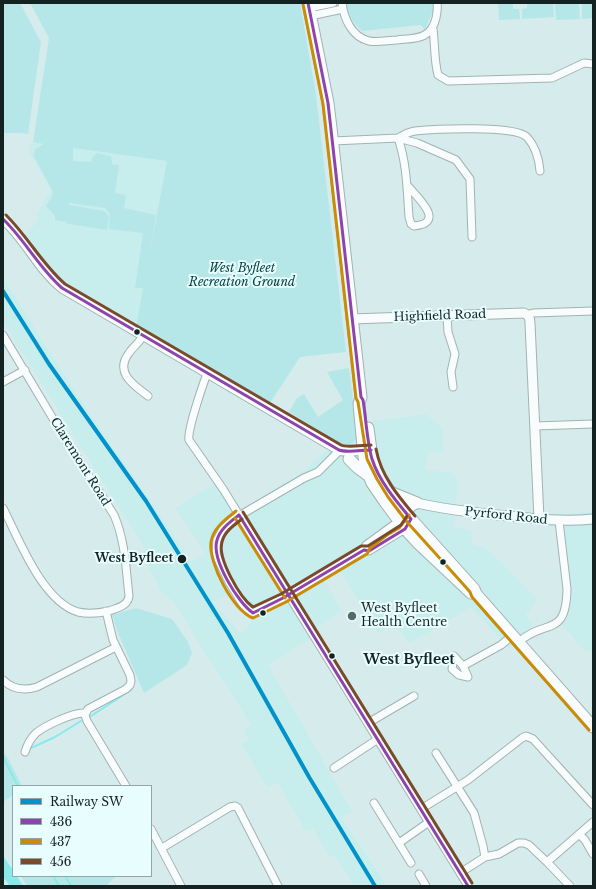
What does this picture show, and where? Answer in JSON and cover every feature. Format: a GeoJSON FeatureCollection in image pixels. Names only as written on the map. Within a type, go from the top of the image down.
{"type":"FeatureCollection","features":[{"type":"Feature","properties":{"kind":"main road"},"geometry":{"type":"LineString","coordinates":[[309,9],[328,103],[351,319],[361,397],[359,404],[369,476],[384,502],[405,520]]}},
{"type":"Feature","properties":{"kind":"main road"},"geometry":{"type":"LineString","coordinates":[[367,454],[405,520],[441,566],[471,593],[476,594],[593,727]]}},
{"type":"Feature","properties":{"kind":"main road"},"geometry":{"type":"LineString","coordinates":[[349,459],[369,476]]}},
{"type":"Feature","properties":{"kind":"main road"},"geometry":{"type":"LineString","coordinates":[[390,492],[419,504]]}},
{"type":"Feature","properties":{"kind":"street"},"geometry":{"type":"LineString","coordinates":[[309,9],[333,3]]}},
{"type":"Feature","properties":{"kind":"street"},"geometry":{"type":"LineString","coordinates":[[437,3],[438,8],[433,29],[435,64],[438,75],[448,81],[552,78],[584,63],[593,64]]}},
{"type":"Feature","properties":{"kind":"street"},"geometry":{"type":"LineString","coordinates":[[309,9],[342,6],[350,28],[360,37],[370,42],[422,37],[433,29]]}},
{"type":"Feature","properties":{"kind":"street"},"geometry":{"type":"LineString","coordinates":[[398,138],[414,131],[489,129],[516,131],[527,137],[538,155],[540,171]]}},
{"type":"Feature","properties":{"kind":"street"},"geometry":{"type":"LineString","coordinates":[[398,138],[404,154],[407,185],[411,224],[414,226],[425,224],[429,221],[430,216],[428,211],[407,185]]}},
{"type":"Feature","properties":{"kind":"street"},"geometry":{"type":"LineString","coordinates":[[332,141],[398,138],[417,143],[456,160],[470,179],[472,237]]}},
{"type":"Feature","properties":{"kind":"street"},"geometry":{"type":"LineString","coordinates":[[3,219],[17,232],[47,275],[62,288],[335,450],[344,458],[349,459],[367,454]]}},
{"type":"Feature","properties":{"kind":"street","name":"Highfield Road"},"geometry":{"type":"LineString","coordinates":[[351,319],[593,311]]}},
{"type":"Feature","properties":{"kind":"street"},"geometry":{"type":"LineString","coordinates":[[527,314],[530,323],[539,519]]}},
{"type":"Feature","properties":{"kind":"street"},"geometry":{"type":"LineString","coordinates":[[447,316],[448,332],[455,354],[451,372],[453,387]]}},
{"type":"Feature","properties":{"kind":"street","name":"Claremont Road"},"geometry":{"type":"LineString","coordinates":[[3,335],[67,442],[114,515],[119,527],[123,549],[128,599],[124,605],[106,612]]}},
{"type":"Feature","properties":{"kind":"street"},"geometry":{"type":"LineString","coordinates":[[143,336],[124,360],[124,368],[127,379],[140,393],[148,396]]}},
{"type":"Feature","properties":{"kind":"street"},"geometry":{"type":"LineString","coordinates":[[3,382],[25,370]]}},
{"type":"Feature","properties":{"kind":"street"},"geometry":{"type":"LineString","coordinates":[[207,374],[188,437],[190,442],[223,489],[468,886]]}},
{"type":"Feature","properties":{"kind":"street"},"geometry":{"type":"LineString","coordinates":[[535,426],[593,424]]}},
{"type":"Feature","properties":{"kind":"street"},"geometry":{"type":"LineString","coordinates":[[335,450],[344,452],[356,450],[367,454]]}},
{"type":"Feature","properties":{"kind":"street"},"geometry":{"type":"LineString","coordinates":[[335,450],[318,472],[304,478],[239,515],[223,529],[216,544],[218,559],[235,593],[246,608],[253,613],[289,595],[364,550],[366,546],[405,520],[410,507],[419,504]]}},
{"type":"Feature","properties":{"kind":"street","name":"Pyrford Road"},"geometry":{"type":"LineString","coordinates":[[419,504],[456,511],[559,521],[593,519]]}},
{"type":"Feature","properties":{"kind":"street"},"geometry":{"type":"LineString","coordinates":[[3,508],[38,577],[49,590],[65,605],[77,611],[89,613],[106,612],[116,647],[131,677],[130,685],[126,689],[88,709],[85,713],[78,713],[68,717],[38,732],[28,742],[25,752]]}},
{"type":"Feature","properties":{"kind":"street"},"geometry":{"type":"LineString","coordinates":[[463,666],[501,645],[555,624],[560,620],[563,614],[567,589],[559,521]]}},
{"type":"Feature","properties":{"kind":"street"},"geometry":{"type":"LineString","coordinates":[[3,680],[8,685],[17,689],[37,687],[116,647]]}},
{"type":"Feature","properties":{"kind":"street"},"geometry":{"type":"LineString","coordinates":[[368,724],[414,696]]}},
{"type":"Feature","properties":{"kind":"street"},"geometry":{"type":"LineString","coordinates":[[85,713],[87,721],[125,785]]}},
{"type":"Feature","properties":{"kind":"street"},"geometry":{"type":"LineString","coordinates":[[421,809],[458,787],[522,738],[528,736],[534,739],[593,805]]}},
{"type":"Feature","properties":{"kind":"street"},"geometry":{"type":"LineString","coordinates":[[334,768],[378,739]]}},
{"type":"Feature","properties":{"kind":"street"},"geometry":{"type":"LineString","coordinates":[[436,753],[474,814],[485,857]]}},
{"type":"Feature","properties":{"kind":"street"},"geometry":{"type":"LineString","coordinates":[[348,759],[352,767]]}},
{"type":"Feature","properties":{"kind":"street"},"geometry":{"type":"LineString","coordinates":[[374,803],[411,863]]}},
{"type":"Feature","properties":{"kind":"street"},"geometry":{"type":"LineString","coordinates":[[162,848],[230,807],[235,806],[238,808],[278,886]]}},
{"type":"Feature","properties":{"kind":"street"},"geometry":{"type":"LineString","coordinates":[[399,843],[429,822]]}},
{"type":"Feature","properties":{"kind":"street"},"geometry":{"type":"LineString","coordinates":[[547,862],[593,822]]}},
{"type":"Feature","properties":{"kind":"street"},"geometry":{"type":"LineString","coordinates":[[152,831],[181,886]]}},
{"type":"Feature","properties":{"kind":"street"},"geometry":{"type":"LineString","coordinates":[[579,834],[585,840],[593,854]]}},
{"type":"Feature","properties":{"kind":"street"},"geometry":{"type":"LineString","coordinates":[[460,873],[485,857],[499,854],[518,843],[524,843],[529,845],[570,886]]}},
{"type":"Feature","properties":{"kind":"street"},"geometry":{"type":"LineString","coordinates":[[419,874],[426,886]]}},
{"type":"Feature","properties":{"kind":"shaded area"},"geometry":{"type":"Polygon","coordinates":[[[31,142],[167,161],[136,327],[76,290],[52,273],[25,236],[39,219],[36,215],[51,190],[29,152],[31,142]]]}},
{"type":"Feature","properties":{"kind":"shaded area"},"geometry":{"type":"Polygon","coordinates":[[[3,278],[75,392],[175,537],[190,562],[205,553],[175,508],[218,482],[238,512],[307,469],[316,459],[337,442],[342,445],[358,439],[373,421],[426,414],[443,428],[443,452],[427,453],[426,470],[453,473],[458,480],[454,527],[471,531],[472,544],[486,548],[537,600],[526,615],[533,624],[509,649],[471,607],[410,643],[393,624],[378,633],[339,570],[323,579],[342,611],[307,632],[310,639],[268,665],[352,811],[342,818],[387,886],[355,886],[335,856],[329,857],[313,828],[306,832],[277,782],[268,788],[241,744],[249,740],[243,730],[251,725],[174,601],[164,596],[141,554],[145,549],[3,322],[3,278]],[[238,589],[214,602],[240,633],[248,629],[247,626],[255,619],[242,598],[243,597],[238,589]]]}},
{"type":"Feature","properties":{"kind":"shaded area"},"geometry":{"type":"Polygon","coordinates":[[[593,511],[593,650],[586,652],[556,618],[563,609],[565,590],[556,515],[593,511]]]}},
{"type":"Feature","properties":{"kind":"green space"},"geometry":{"type":"Polygon","coordinates":[[[3,3],[20,3],[41,42],[28,134],[3,133],[3,3]]]}},
{"type":"Feature","properties":{"kind":"green space","name":"West Byfleet Recreation Ground"},"geometry":{"type":"Polygon","coordinates":[[[30,3],[300,3],[316,95],[346,352],[300,357],[270,403],[136,327],[143,288],[135,288],[143,233],[109,229],[110,214],[105,208],[69,203],[69,205],[104,211],[109,216],[107,230],[67,224],[67,222],[55,220],[55,216],[46,206],[53,192],[34,156],[35,149],[44,144],[33,142],[49,38],[30,3]],[[73,148],[73,161],[91,162],[92,158],[97,153],[111,156],[112,164],[119,165],[115,193],[126,195],[124,208],[156,215],[149,257],[167,161],[73,148]]]}},
{"type":"Feature","properties":{"kind":"green space"},"geometry":{"type":"Polygon","coordinates":[[[346,3],[434,3],[435,6],[425,30],[421,25],[362,31],[353,22],[349,15],[346,3]]]}},
{"type":"Feature","properties":{"kind":"green space"},"geometry":{"type":"Polygon","coordinates":[[[513,3],[513,9],[519,9],[520,19],[499,20],[498,4],[513,3]]]}},
{"type":"Feature","properties":{"kind":"green space"},"geometry":{"type":"Polygon","coordinates":[[[527,3],[553,3],[554,17],[522,19],[522,9],[527,8],[527,3]]]}},
{"type":"Feature","properties":{"kind":"green space"},"geometry":{"type":"Polygon","coordinates":[[[555,3],[579,3],[580,19],[556,20],[555,3]]]}},
{"type":"Feature","properties":{"kind":"green space"},"geometry":{"type":"Polygon","coordinates":[[[582,3],[593,3],[593,18],[582,19],[582,3]]]}},
{"type":"Feature","properties":{"kind":"green space"},"geometry":{"type":"Polygon","coordinates":[[[349,368],[358,439],[349,445],[342,445],[289,412],[297,398],[304,394],[318,417],[343,400],[327,372],[349,368]]]}},
{"type":"Feature","properties":{"kind":"green space"},"geometry":{"type":"Polygon","coordinates":[[[136,608],[172,619],[188,642],[192,653],[187,665],[144,693],[118,633],[112,615],[136,608]]]}},
{"type":"Feature","properties":{"kind":"green space"},"geometry":{"type":"Polygon","coordinates":[[[3,752],[8,758],[22,785],[12,785],[12,796],[3,802],[3,752]]]}},
{"type":"Feature","properties":{"kind":"green space"},"geometry":{"type":"Polygon","coordinates":[[[22,877],[115,877],[106,886],[27,886],[22,877]]]}},
{"type":"Feature","properties":{"kind":"water"},"geometry":{"type":"Polygon","coordinates":[[[3,856],[12,869],[12,877],[18,877],[23,886],[10,886],[3,877],[3,856]]]}},
{"type":"Feature","properties":{"kind":"waterway"},"geometry":{"type":"LineString","coordinates":[[91,716],[131,690]]}},
{"type":"Feature","properties":{"kind":"waterway"},"geometry":{"type":"LineString","coordinates":[[31,748],[55,737],[81,721]]}},
{"type":"Feature","properties":{"kind":"waterway"},"geometry":{"type":"LineString","coordinates":[[3,757],[17,785]]}},
{"type":"Feature","properties":{"kind":"waterway"},"geometry":{"type":"LineString","coordinates":[[54,877],[59,886]]}},
{"type":"Feature","properties":{"kind":"waterway"},"geometry":{"type":"LineString","coordinates":[[66,877],[71,886]]}},
{"type":"Feature","properties":{"kind":"rail line","name":"SW"},"geometry":{"type":"LineString","coordinates":[[3,291],[49,364],[146,501],[228,633],[309,777],[375,886]]}},
{"type":"Feature","properties":{"kind":"transit line","name":"436"},"geometry":{"type":"LineString","coordinates":[[308,3],[328,103],[361,397],[363,400],[370,452],[383,483],[411,519]]}},
{"type":"Feature","properties":{"kind":"transit line","name":"437"},"geometry":{"type":"LineString","coordinates":[[303,4],[323,104],[356,398],[358,402],[367,459],[388,497],[407,522],[463,584],[470,592],[472,597],[589,730]]}},
{"type":"Feature","properties":{"kind":"transit line","name":"456"},"geometry":{"type":"LineString","coordinates":[[6,215],[49,268],[65,284],[341,445],[371,445]]}},
{"type":"Feature","properties":{"kind":"transit line","name":"436"},"geometry":{"type":"LineString","coordinates":[[3,219],[46,272],[62,288],[339,450],[371,450]]}},
{"type":"Feature","properties":{"kind":"transit line","name":"456"},"geometry":{"type":"LineString","coordinates":[[376,449],[378,459],[386,477],[415,516]]}},
{"type":"Feature","properties":{"kind":"transit line","name":"437"},"geometry":{"type":"LineString","coordinates":[[236,511],[220,524],[214,532],[211,542],[211,551],[213,561],[223,585],[245,614],[253,618],[286,602],[367,554],[370,548],[399,528],[409,515]]}},
{"type":"Feature","properties":{"kind":"transit line","name":"456"},"geometry":{"type":"LineString","coordinates":[[243,512],[472,883]]}},
{"type":"Feature","properties":{"kind":"transit line","name":"436"},"geometry":{"type":"LineString","coordinates":[[239,515],[468,886]]}},
{"type":"Feature","properties":{"kind":"transit line","name":"436"},"geometry":{"type":"LineString","coordinates":[[239,515],[220,532],[216,548],[222,569],[233,591],[253,613],[283,598],[364,550],[369,551],[405,529],[411,519]]}},
{"type":"Feature","properties":{"kind":"transit line","name":"456"},"geometry":{"type":"LineString","coordinates":[[242,519],[225,535],[221,549],[226,567],[236,587],[253,607],[281,594],[361,546],[368,546],[401,525],[407,516]]}},
{"type":"Feature","properties":{"kind":"transit line","name":"437"},"geometry":{"type":"LineString","coordinates":[[235,518],[285,598]]}},
{"type":"Feature","properties":{"kind":"place","name":"West Byfleet"},"geometry":{"type":"Point","coordinates":[182,559]}},
{"type":"Feature","properties":{"kind":"place","name":"West Byfleet Health Centre"},"geometry":{"type":"Point","coordinates":[352,616]}},
{"type":"Feature","properties":{"kind":"district","name":"West Byfleet"},"geometry":{"type":"Point","coordinates":[409,660]}}]}
